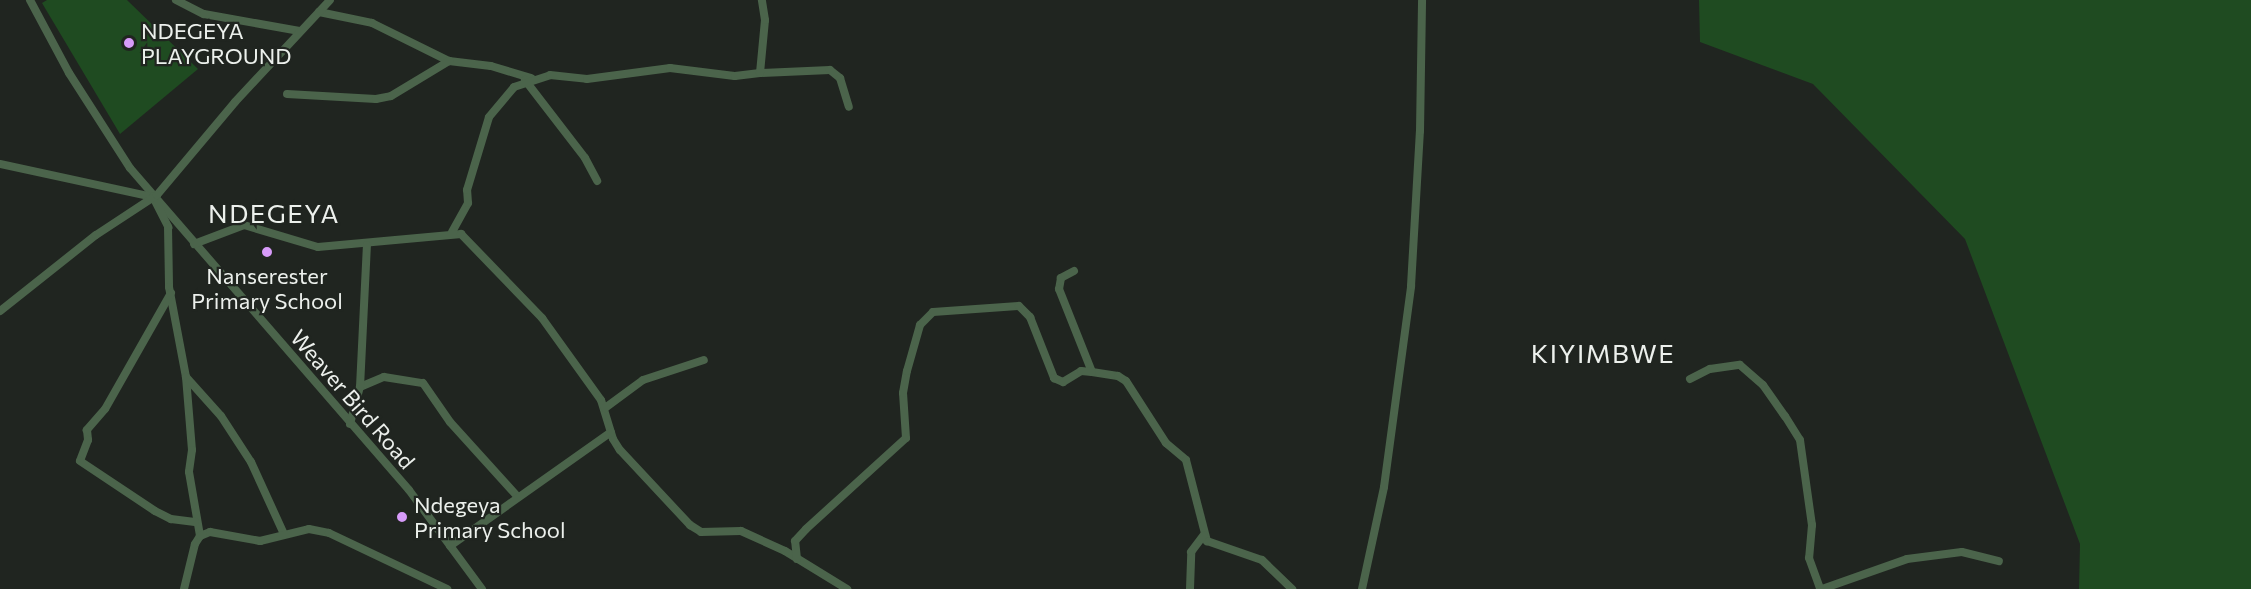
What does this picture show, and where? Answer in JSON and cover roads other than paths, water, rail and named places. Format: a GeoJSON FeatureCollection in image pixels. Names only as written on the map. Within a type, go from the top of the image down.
{"type":"FeatureCollection","features":[{"type":"Feature","properties":{"kind":"street","name":"Weaver Bird Road"},"geometry":{"type":"LineString","coordinates":[[30,0],[69,73],[130,168],[410,490],[482,589]]}},
{"type":"Feature","properties":{"kind":"street"},"geometry":{"type":"LineString","coordinates":[[176,0],[204,14],[299,31]]}},
{"type":"Feature","properties":{"kind":"street"},"geometry":{"type":"LineString","coordinates":[[0,311],[155,196],[299,31],[330,0]]}},
{"type":"Feature","properties":{"kind":"street"},"geometry":{"type":"LineString","coordinates":[[760,73],[765,20],[762,0]]}},
{"type":"Feature","properties":{"kind":"street"},"geometry":{"type":"LineString","coordinates":[[1362,589],[1384,487],[1411,286],[1422,0]]}},
{"type":"Feature","properties":{"kind":"street"},"geometry":{"type":"LineString","coordinates":[[319,12],[372,22],[449,62],[490,66],[528,79],[585,158],[597,181]]}},
{"type":"Feature","properties":{"kind":"street"},"geometry":{"type":"LineString","coordinates":[[286,94],[376,99],[391,96],[449,62]]}},
{"type":"Feature","properties":{"kind":"street"},"geometry":{"type":"LineString","coordinates":[[452,232],[468,203],[468,190],[489,117],[502,99],[528,79],[550,75],[587,79],[670,68],[735,76],[830,70],[840,78],[849,107]]}},
{"type":"Feature","properties":{"kind":"street"},"geometry":{"type":"LineString","coordinates":[[0,164],[155,196]]}},
{"type":"Feature","properties":{"kind":"street"},"geometry":{"type":"LineString","coordinates":[[155,196],[168,227],[171,293],[186,377],[195,522],[200,536]]}},
{"type":"Feature","properties":{"kind":"street"},"geometry":{"type":"LineString","coordinates":[[194,244],[250,225],[312,246],[367,245],[452,232],[470,240],[518,289],[605,408],[611,432],[620,450],[694,528],[701,532],[741,531],[798,559],[847,589]]}},
{"type":"Feature","properties":{"kind":"street"},"geometry":{"type":"LineString","coordinates":[[351,424],[360,387],[367,245]]}},
{"type":"Feature","properties":{"kind":"street"},"geometry":{"type":"LineString","coordinates":[[1074,271],[1060,278],[1059,289],[1092,372]]}},
{"type":"Feature","properties":{"kind":"street"},"geometry":{"type":"LineString","coordinates":[[171,293],[105,409],[87,430],[88,440],[80,461],[155,511],[171,519],[195,522]]}},
{"type":"Feature","properties":{"kind":"street"},"geometry":{"type":"LineString","coordinates":[[798,559],[795,541],[906,438],[903,393],[920,325],[933,312],[1019,306],[1030,316],[1054,378],[1062,382],[1081,371],[1118,376],[1126,381],[1166,444],[1186,460],[1204,535],[1210,544],[1271,565],[1292,589]]}},
{"type":"Feature","properties":{"kind":"street"},"geometry":{"type":"LineString","coordinates":[[605,408],[643,380],[704,360]]}},
{"type":"Feature","properties":{"kind":"street"},"geometry":{"type":"LineString","coordinates":[[1690,379],[1710,369],[1740,365],[1763,385],[1800,440],[1812,525],[1809,558],[1821,589],[1907,559],[1962,552],[1999,561]]}},
{"type":"Feature","properties":{"kind":"street"},"geometry":{"type":"LineString","coordinates":[[186,377],[221,416],[251,462],[284,534]]}},
{"type":"Feature","properties":{"kind":"street"},"geometry":{"type":"LineString","coordinates":[[360,387],[384,377],[423,383],[450,422],[518,497]]}},
{"type":"Feature","properties":{"kind":"street"},"geometry":{"type":"LineString","coordinates":[[450,546],[611,432]]}},
{"type":"Feature","properties":{"kind":"street"},"geometry":{"type":"LineString","coordinates":[[184,589],[195,543],[200,536],[210,532],[248,541],[309,530],[329,533],[447,589]]}},
{"type":"Feature","properties":{"kind":"street"},"geometry":{"type":"LineString","coordinates":[[1190,589],[1191,552],[1204,535]]}},
{"type":"Feature","properties":{"kind":"place","name":"NDEGEYA PLAYGROUND"},"geometry":{"type":"Point","coordinates":[129,43]}},
{"type":"Feature","properties":{"kind":"place","name":"Nanserester Primary School"},"geometry":{"type":"Point","coordinates":[267,252]}},
{"type":"Feature","properties":{"kind":"place","name":"Ndegeya Primary School"},"geometry":{"type":"Point","coordinates":[402,517]}},
{"type":"Feature","properties":{"kind":"district","name":"NDEGEYA"},"geometry":{"type":"Point","coordinates":[274,213]}},
{"type":"Feature","properties":{"kind":"district","name":"KIYIMBWE"},"geometry":{"type":"Point","coordinates":[1603,353]}}]}
